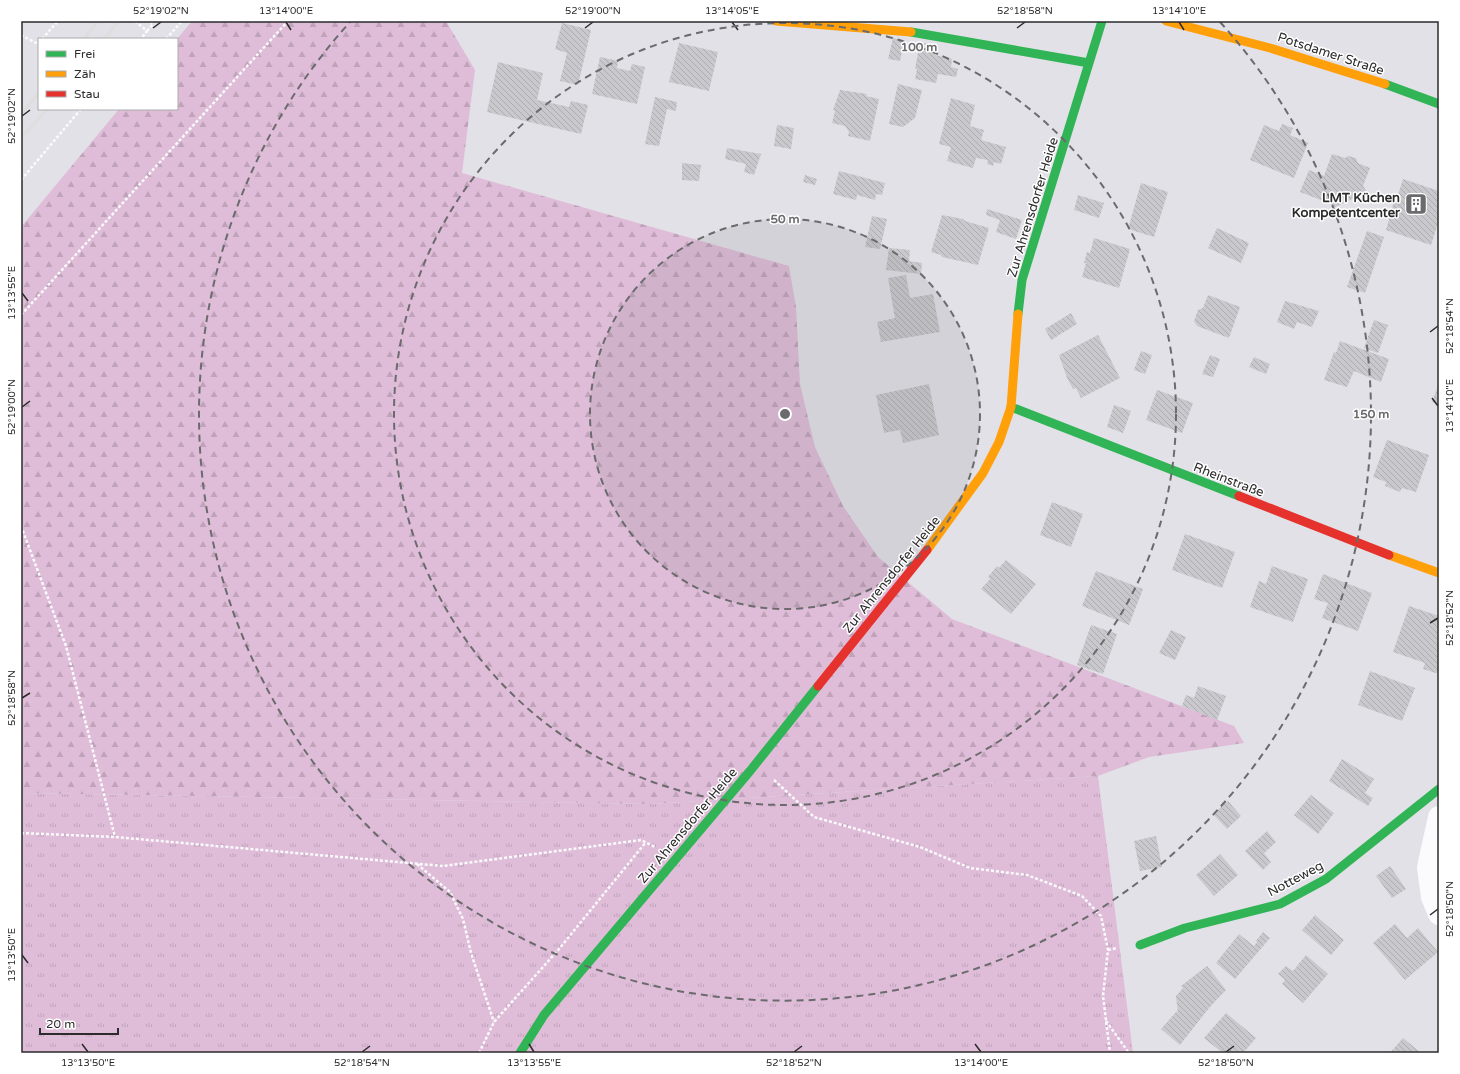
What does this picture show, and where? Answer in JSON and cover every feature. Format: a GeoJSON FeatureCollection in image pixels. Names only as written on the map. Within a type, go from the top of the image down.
{"type":"FeatureCollection","features":[{"type":"Feature","properties":{"kind":"street"},"geometry":{"type":"LineString","coordinates":[[776,21],[899,30],[1089,63]]}},
{"type":"Feature","properties":{"kind":"street","name":"Zur Ahrensdorfer Heide"},"geometry":{"type":"LineString","coordinates":[[520,1053],[544,1015],[750,772],[946,526],[983,473],[1000,442],[1011,407],[1017,319],[1022,280],[1102,21]]}},
{"type":"Feature","properties":{"kind":"street","name":"Potsdamer Straße"},"geometry":{"type":"LineString","coordinates":[[1166,21],[1232,36],[1356,73],[1439,104]]}},
{"type":"Feature","properties":{"kind":"street","name":"Rheinstraße"},"geometry":{"type":"LineString","coordinates":[[1011,407],[1402,560],[1439,572]]}},
{"type":"Feature","properties":{"kind":"street","name":"Notteweg"},"geometry":{"type":"LineString","coordinates":[[1140,945],[1185,928],[1280,904],[1326,879],[1439,789]]}},
{"type":"Feature","properties":{"kind":"street"},"geometry":{"type":"LineString","coordinates":[[1439,817],[1428,867],[1432,897],[1439,914]]}},
{"type":"Feature","properties":{"kind":"path"},"geometry":{"type":"LineString","coordinates":[[43,38],[58,21]]}},
{"type":"Feature","properties":{"kind":"path"},"geometry":{"type":"LineString","coordinates":[[135,21],[147,31]]}},
{"type":"Feature","properties":{"kind":"path"},"geometry":{"type":"LineString","coordinates":[[142,38],[153,24],[150,21]]}},
{"type":"Feature","properties":{"kind":"path"},"geometry":{"type":"LineString","coordinates":[[167,38],[182,21]]}},
{"type":"Feature","properties":{"kind":"path"},"geometry":{"type":"LineString","coordinates":[[21,315],[288,21]]}},
{"type":"Feature","properties":{"kind":"path"},"geometry":{"type":"LineString","coordinates":[[21,39],[22,35],[38,44]]}},
{"type":"Feature","properties":{"kind":"path"},"geometry":{"type":"LineString","coordinates":[[21,180],[80,110]]}},
{"type":"Feature","properties":{"kind":"path"},"geometry":{"type":"LineString","coordinates":[[21,526],[66,646],[115,837]]}},
{"type":"Feature","properties":{"kind":"path"},"geometry":{"type":"LineString","coordinates":[[772,778],[814,817],[920,847],[970,868],[1027,875],[1082,896],[1101,916],[1108,950],[1103,996],[1110,1053]]}},
{"type":"Feature","properties":{"kind":"path"},"geometry":{"type":"LineString","coordinates":[[21,833],[115,837],[443,866],[641,840],[677,858]]}},
{"type":"Feature","properties":{"kind":"path"},"geometry":{"type":"LineString","coordinates":[[479,1053],[494,1022],[559,949],[646,842]]}},
{"type":"Feature","properties":{"kind":"path"},"geometry":{"type":"LineString","coordinates":[[417,864],[450,892],[463,919],[471,953],[494,1022]]}},
{"type":"Feature","properties":{"kind":"path"},"geometry":{"type":"LineString","coordinates":[[1106,1021],[1129,1053]]}},
{"type":"Feature","properties":{"kind":"green space"},"geometry":{"type":"Polygon","coordinates":[[[192,21],[446,21],[475,70],[462,173],[789,266],[796,307],[800,384],[815,447],[843,506],[878,557],[952,619],[1234,726],[1244,743],[1149,757],[1098,776],[650,804],[21,793],[21,227],[118,110],[178,110],[178,38],[192,21]]]}},
{"type":"Feature","properties":{"kind":"green space"},"geometry":{"type":"Polygon","coordinates":[[[1098,776],[1133,1053],[21,1053],[21,793],[650,804],[1098,776]]]}},
{"type":"Feature","properties":{"kind":"building"},"geometry":{"type":"Polygon","coordinates":[[[562,23],[591,30],[578,85],[560,81],[567,53],[555,49],[562,23]]]}},
{"type":"Feature","properties":{"kind":"building"},"geometry":{"type":"Polygon","coordinates":[[[893,38],[904,41],[900,61],[888,59],[893,38]]]}},
{"type":"Feature","properties":{"kind":"building"},"geometry":{"type":"Polygon","coordinates":[[[920,42],[937,46],[935,55],[952,59],[951,67],[958,69],[956,77],[938,74],[936,83],[915,79],[917,69],[915,69],[920,42]]]}},
{"type":"Feature","properties":{"kind":"building"},"geometry":{"type":"Polygon","coordinates":[[[679,43],[718,52],[709,91],[669,82],[679,43]]]}},
{"type":"Feature","properties":{"kind":"building"},"geometry":{"type":"Polygon","coordinates":[[[600,57],[618,61],[617,68],[630,71],[632,64],[645,67],[637,104],[592,94],[600,57]]]}},
{"type":"Feature","properties":{"kind":"building"},"geometry":{"type":"Polygon","coordinates":[[[498,62],[543,73],[537,100],[569,107],[571,101],[588,105],[581,134],[487,112],[498,62]]]}},
{"type":"Feature","properties":{"kind":"building"},"geometry":{"type":"Polygon","coordinates":[[[898,84],[922,90],[915,118],[903,127],[889,124],[898,84]]]}},
{"type":"Feature","properties":{"kind":"building"},"geometry":{"type":"Polygon","coordinates":[[[840,90],[867,94],[866,96],[879,99],[870,141],[848,136],[849,132],[845,126],[832,123],[835,111],[833,110],[840,90]]]}},
{"type":"Feature","properties":{"kind":"building"},"geometry":{"type":"Polygon","coordinates":[[[655,97],[677,102],[676,111],[667,109],[659,146],[645,144],[655,97]]]}},
{"type":"Feature","properties":{"kind":"building"},"geometry":{"type":"Polygon","coordinates":[[[951,98],[975,105],[970,126],[984,130],[981,140],[1006,147],[1001,164],[994,162],[993,166],[987,164],[988,160],[976,158],[973,168],[947,161],[951,147],[939,144],[951,98]]]}},
{"type":"Feature","properties":{"kind":"building"},"geometry":{"type":"Polygon","coordinates":[[[1282,124],[1293,128],[1290,135],[1308,143],[1294,178],[1250,160],[1264,125],[1279,131],[1282,124]]]}},
{"type":"Feature","properties":{"kind":"building"},"geometry":{"type":"Polygon","coordinates":[[[777,125],[794,128],[791,149],[774,146],[777,125]]]}},
{"type":"Feature","properties":{"kind":"building"},"geometry":{"type":"Polygon","coordinates":[[[727,148],[761,154],[754,175],[744,172],[746,164],[725,159],[727,148]]]}},
{"type":"Feature","properties":{"kind":"building"},"geometry":{"type":"Polygon","coordinates":[[[1332,154],[1345,158],[1348,156],[1356,158],[1358,163],[1370,168],[1363,186],[1367,192],[1333,208],[1330,201],[1326,202],[1300,192],[1309,170],[1324,176],[1332,154]]]}},
{"type":"Feature","properties":{"kind":"building"},"geometry":{"type":"Polygon","coordinates":[[[682,163],[701,165],[699,181],[682,180],[682,163]]]}},
{"type":"Feature","properties":{"kind":"building"},"geometry":{"type":"Polygon","coordinates":[[[839,171],[885,183],[882,195],[876,194],[875,200],[857,195],[856,200],[833,194],[839,171]]]}},
{"type":"Feature","properties":{"kind":"building"},"geometry":{"type":"Polygon","coordinates":[[[805,175],[817,179],[815,185],[803,182],[805,175]]]}},
{"type":"Feature","properties":{"kind":"building","name":"LMT Küchen Kompetentcenter"},"geometry":{"type":"Polygon","coordinates":[[[1403,179],[1439,191],[1439,220],[1431,245],[1386,230],[1396,194],[1398,195],[1403,179]]]}},
{"type":"Feature","properties":{"kind":"building"},"geometry":{"type":"Polygon","coordinates":[[[1141,183],[1168,192],[1154,237],[1128,229],[1141,183]]]}},
{"type":"Feature","properties":{"kind":"building"},"geometry":{"type":"Polygon","coordinates":[[[1078,195],[1104,203],[1099,218],[1074,210],[1078,195]]]}},
{"type":"Feature","properties":{"kind":"building"},"geometry":{"type":"Polygon","coordinates":[[[987,209],[1022,220],[1016,239],[996,232],[1000,220],[986,215],[987,209]]]}},
{"type":"Feature","properties":{"kind":"building"},"geometry":{"type":"Polygon","coordinates":[[[942,215],[963,219],[965,221],[989,228],[978,265],[942,257],[941,255],[931,252],[942,215]]]}},
{"type":"Feature","properties":{"kind":"building"},"geometry":{"type":"Polygon","coordinates":[[[872,216],[887,219],[880,249],[865,247],[872,216]]]}},
{"type":"Feature","properties":{"kind":"building"},"geometry":{"type":"Polygon","coordinates":[[[1217,228],[1249,243],[1241,263],[1208,248],[1217,228]]]}},
{"type":"Feature","properties":{"kind":"building"},"geometry":{"type":"Polygon","coordinates":[[[1367,231],[1384,237],[1365,293],[1347,287],[1367,231]]]}},
{"type":"Feature","properties":{"kind":"building"},"geometry":{"type":"Polygon","coordinates":[[[1094,238],[1130,249],[1119,288],[1082,277],[1087,252],[1090,253],[1094,238]]]}},
{"type":"Feature","properties":{"kind":"building"},"geometry":{"type":"Polygon","coordinates":[[[889,248],[910,250],[909,261],[922,263],[921,274],[886,270],[889,248]]]}},
{"type":"Feature","properties":{"kind":"building"},"geometry":{"type":"Polygon","coordinates":[[[906,275],[910,298],[933,294],[940,332],[881,342],[877,322],[895,318],[888,278],[906,275]]]}},
{"type":"Feature","properties":{"kind":"building"},"geometry":{"type":"Polygon","coordinates":[[[1208,295],[1240,307],[1229,338],[1197,326],[1194,321],[1198,310],[1203,308],[1208,295]]]}},
{"type":"Feature","properties":{"kind":"building"},"geometry":{"type":"Polygon","coordinates":[[[1285,301],[1319,311],[1312,327],[1297,322],[1294,329],[1277,322],[1285,301]]]}},
{"type":"Feature","properties":{"kind":"building"},"geometry":{"type":"Polygon","coordinates":[[[1071,313],[1077,324],[1051,340],[1045,329],[1071,313]]]}},
{"type":"Feature","properties":{"kind":"building"},"geometry":{"type":"Polygon","coordinates":[[[1374,320],[1388,325],[1378,353],[1364,348],[1374,320]]]}},
{"type":"Feature","properties":{"kind":"building"},"geometry":{"type":"Polygon","coordinates":[[[1098,335],[1120,378],[1081,398],[1076,388],[1073,389],[1067,378],[1059,355],[1098,335]]]}},
{"type":"Feature","properties":{"kind":"building"},"geometry":{"type":"Polygon","coordinates":[[[1340,341],[1389,359],[1381,382],[1354,371],[1347,387],[1324,380],[1334,352],[1336,353],[1340,341]]]}},
{"type":"Feature","properties":{"kind":"building"},"geometry":{"type":"Polygon","coordinates":[[[1141,351],[1152,355],[1145,374],[1134,370],[1141,351]]]}},
{"type":"Feature","properties":{"kind":"building"},"geometry":{"type":"Polygon","coordinates":[[[1210,355],[1220,359],[1213,377],[1202,374],[1210,355]]]}},
{"type":"Feature","properties":{"kind":"building"},"geometry":{"type":"Polygon","coordinates":[[[1254,357],[1270,364],[1266,374],[1249,367],[1254,357]]]}},
{"type":"Feature","properties":{"kind":"building"},"geometry":{"type":"Polygon","coordinates":[[[1439,383],[1439,404],[1432,402],[1439,383]]]}},
{"type":"Feature","properties":{"kind":"building"},"geometry":{"type":"Polygon","coordinates":[[[929,384],[939,435],[903,443],[900,430],[884,433],[876,395],[929,384]]]}},
{"type":"Feature","properties":{"kind":"building"},"geometry":{"type":"Polygon","coordinates":[[[1157,390],[1193,403],[1182,433],[1146,420],[1157,390]]]}},
{"type":"Feature","properties":{"kind":"building"},"geometry":{"type":"Polygon","coordinates":[[[1114,405],[1131,411],[1123,433],[1107,427],[1114,405]]]}},
{"type":"Feature","properties":{"kind":"building"},"geometry":{"type":"Polygon","coordinates":[[[1387,440],[1429,455],[1416,492],[1402,488],[1400,492],[1385,486],[1386,482],[1373,477],[1387,440]]]}},
{"type":"Feature","properties":{"kind":"building"},"geometry":{"type":"Polygon","coordinates":[[[1052,502],[1083,514],[1071,547],[1040,535],[1052,502]]]}},
{"type":"Feature","properties":{"kind":"building"},"geometry":{"type":"Polygon","coordinates":[[[1185,534],[1235,552],[1222,588],[1172,570],[1185,534]]]}},
{"type":"Feature","properties":{"kind":"building"},"geometry":{"type":"Polygon","coordinates":[[[1006,560],[1036,584],[1011,614],[981,589],[990,579],[988,577],[997,566],[999,568],[1006,560]]]}},
{"type":"Feature","properties":{"kind":"building"},"geometry":{"type":"Polygon","coordinates":[[[1272,566],[1308,579],[1293,622],[1250,607],[1259,581],[1266,584],[1272,566]]]}},
{"type":"Feature","properties":{"kind":"building"},"geometry":{"type":"Polygon","coordinates":[[[1096,571],[1143,589],[1129,625],[1082,606],[1096,571]]]}},
{"type":"Feature","properties":{"kind":"building"},"geometry":{"type":"Polygon","coordinates":[[[1323,574],[1372,593],[1358,631],[1322,618],[1328,603],[1314,599],[1323,574]]]}},
{"type":"Feature","properties":{"kind":"building"},"geometry":{"type":"Polygon","coordinates":[[[1409,606],[1439,616],[1439,674],[1423,669],[1425,663],[1393,652],[1409,606]]]}},
{"type":"Feature","properties":{"kind":"building"},"geometry":{"type":"Polygon","coordinates":[[[1091,625],[1117,634],[1103,674],[1077,665],[1091,625]]]}},
{"type":"Feature","properties":{"kind":"building"},"geometry":{"type":"Polygon","coordinates":[[[1171,630],[1186,637],[1175,660],[1159,653],[1171,630]]]}},
{"type":"Feature","properties":{"kind":"building"},"geometry":{"type":"Polygon","coordinates":[[[1370,671],[1415,688],[1402,721],[1358,705],[1370,671]]]}},
{"type":"Feature","properties":{"kind":"building"},"geometry":{"type":"Polygon","coordinates":[[[1198,686],[1226,696],[1217,720],[1182,706],[1186,695],[1194,698],[1198,686]]]}},
{"type":"Feature","properties":{"kind":"building"},"geometry":{"type":"Polygon","coordinates":[[[1342,759],[1374,779],[1365,793],[1373,798],[1368,806],[1329,781],[1342,759]]]}},
{"type":"Feature","properties":{"kind":"building"},"geometry":{"type":"Polygon","coordinates":[[[1311,795],[1334,813],[1318,834],[1294,815],[1311,795]]]}},
{"type":"Feature","properties":{"kind":"building"},"geometry":{"type":"Polygon","coordinates":[[[1228,801],[1241,816],[1227,829],[1213,814],[1228,801]]]}},
{"type":"Feature","properties":{"kind":"building"},"geometry":{"type":"Polygon","coordinates":[[[1267,831],[1276,842],[1264,853],[1271,862],[1263,870],[1245,851],[1267,831]]]}},
{"type":"Feature","properties":{"kind":"building"},"geometry":{"type":"Polygon","coordinates":[[[1156,836],[1162,867],[1140,871],[1134,841],[1156,836]]]}},
{"type":"Feature","properties":{"kind":"building"},"geometry":{"type":"Polygon","coordinates":[[[1220,854],[1238,875],[1214,896],[1196,875],[1220,854]]]}},
{"type":"Feature","properties":{"kind":"building"},"geometry":{"type":"Polygon","coordinates":[[[1390,866],[1406,889],[1392,898],[1376,876],[1390,866]]]}},
{"type":"Feature","properties":{"kind":"building"},"geometry":{"type":"Polygon","coordinates":[[[1315,915],[1344,940],[1331,955],[1302,930],[1315,915]]]}},
{"type":"Feature","properties":{"kind":"building"},"geometry":{"type":"Polygon","coordinates":[[[1395,924],[1407,938],[1418,928],[1438,952],[1405,980],[1373,943],[1395,924]]]}},
{"type":"Feature","properties":{"kind":"building"},"geometry":{"type":"Polygon","coordinates":[[[1263,932],[1270,938],[1235,979],[1216,963],[1239,934],[1254,946],[1263,932]]]}},
{"type":"Feature","properties":{"kind":"building"},"geometry":{"type":"Polygon","coordinates":[[[1306,955],[1328,974],[1303,1003],[1282,984],[1285,980],[1278,974],[1286,966],[1293,971],[1306,955]]]}},
{"type":"Feature","properties":{"kind":"building"},"geometry":{"type":"Polygon","coordinates":[[[1207,966],[1226,990],[1209,1008],[1180,1045],[1161,1029],[1177,1011],[1178,1013],[1176,996],[1183,988],[1181,986],[1207,966]]]}},
{"type":"Feature","properties":{"kind":"building"},"geometry":{"type":"Polygon","coordinates":[[[1226,1013],[1256,1038],[1243,1053],[1223,1053],[1204,1038],[1226,1013]]]}},
{"type":"Feature","properties":{"kind":"building"},"geometry":{"type":"Polygon","coordinates":[[[1403,1038],[1421,1053],[1390,1053],[1403,1038]]]}},
{"type":"Feature","properties":{"kind":"railway"},"geometry":{"type":"LineString","coordinates":[[85,38],[98,21]]}},
{"type":"Feature","properties":{"kind":"railway"},"geometry":{"type":"LineString","coordinates":[[105,38],[119,21]]}},
{"type":"Feature","properties":{"kind":"railway"},"geometry":{"type":"LineString","coordinates":[[21,114],[38,94]]}},
{"type":"Feature","properties":{"kind":"railway"},"geometry":{"type":"LineString","coordinates":[[21,138],[46,110]]}},
{"type":"Feature","properties":{"kind":"traffic: fast"},"geometry":{"type":"LineString","coordinates":[[1018,314],[1022,280],[1102,21]]}},
{"type":"Feature","properties":{"kind":"traffic: fast"},"geometry":{"type":"LineString","coordinates":[[911,32],[1089,63]]}},
{"type":"Feature","properties":{"kind":"traffic: fast"},"geometry":{"type":"LineString","coordinates":[[1385,84],[1439,104]]}},
{"type":"Feature","properties":{"kind":"traffic: fast"},"geometry":{"type":"LineString","coordinates":[[1011,407],[1239,496]]}},
{"type":"Feature","properties":{"kind":"traffic: fast"},"geometry":{"type":"LineString","coordinates":[[520,1053],[544,1015],[750,771],[818,686]]}},
{"type":"Feature","properties":{"kind":"traffic: fast"},"geometry":{"type":"LineString","coordinates":[[1140,945],[1185,928],[1280,904],[1326,879],[1439,789]]}},
{"type":"Feature","properties":{"kind":"traffic: slow"},"geometry":{"type":"LineString","coordinates":[[776,21],[911,32]]}},
{"type":"Feature","properties":{"kind":"traffic: slow"},"geometry":{"type":"LineString","coordinates":[[1166,21],[1270,48],[1385,84]]}},
{"type":"Feature","properties":{"kind":"traffic: slow"},"geometry":{"type":"LineString","coordinates":[[927,550],[983,473],[999,442],[1011,407],[1018,314]]}},
{"type":"Feature","properties":{"kind":"traffic: slow"},"geometry":{"type":"LineString","coordinates":[[1389,555],[1439,573]]}},
{"type":"Feature","properties":{"kind":"traffic: jam"},"geometry":{"type":"LineString","coordinates":[[1239,496],[1389,555]]}},
{"type":"Feature","properties":{"kind":"traffic: jam"},"geometry":{"type":"LineString","coordinates":[[818,686],[927,550]]}},
{"type":"Feature","properties":{"kind":"place","name":"LMT Küchen Kompetentcenter"},"geometry":{"type":"Point","coordinates":[1416,204]}}]}
